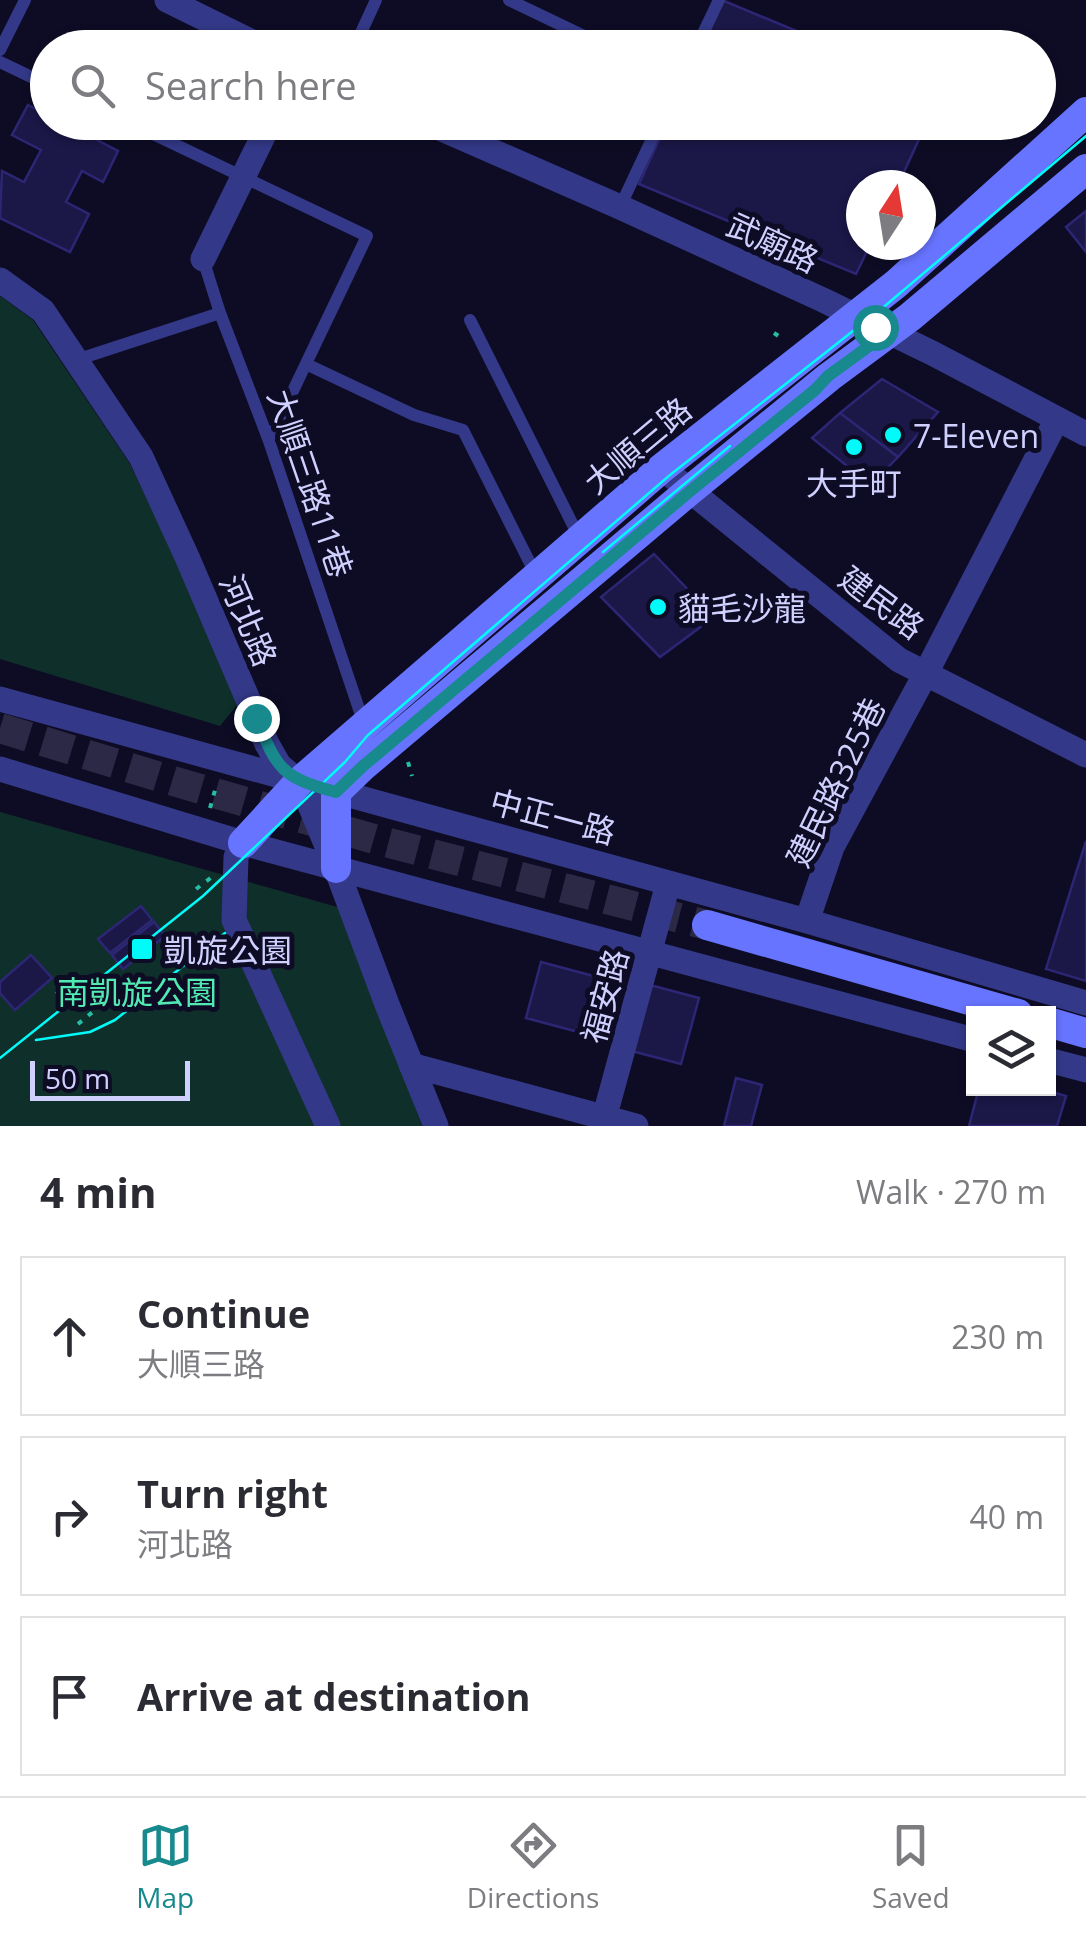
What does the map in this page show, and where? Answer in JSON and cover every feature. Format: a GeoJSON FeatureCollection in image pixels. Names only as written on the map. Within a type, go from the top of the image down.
{"type":"FeatureCollection","features":[{"type":"Feature","properties":{"kind":"street"},"geometry":{"type":"LineString","coordinates":[[167,0],[228,30]]}},
{"type":"Feature","properties":{"kind":"street","name":"大順三路"},"geometry":{"type":"LineString","coordinates":[[1056,139],[1086,112]]}},
{"type":"Feature","properties":{"kind":"street"},"geometry":{"type":"LineString","coordinates":[[203,259],[261,140]]}},
{"type":"Feature","properties":{"kind":"street","name":"武廟路"},"geometry":{"type":"LineString","coordinates":[[467,140],[932,353],[1086,434]]}},
{"type":"Feature","properties":{"kind":"street","name":"大順三路"},"geometry":{"type":"LineString","coordinates":[[243,843],[299,782],[662,468],[857,318],[1055,140]]}},
{"type":"Feature","properties":{"kind":"street"},"geometry":{"type":"LineString","coordinates":[[336,868],[336,792],[363,766],[828,376],[910,316],[1086,168]]}},
{"type":"Feature","properties":{"kind":"street","name":"河北路"},"geometry":{"type":"LineString","coordinates":[[0,280],[44,311],[140,457],[267,744],[279,765],[299,782],[436,1126]]}},
{"type":"Feature","properties":{"kind":"street","name":"建民路325巷"},"geometry":{"type":"LineString","coordinates":[[806,921],[832,847],[1057,419]]}},
{"type":"Feature","properties":{"kind":"street","name":"建民路"},"geometry":{"type":"LineString","coordinates":[[662,468],[900,660],[1086,755]]}},
{"type":"Feature","properties":{"kind":"street","name":"中正一路"},"geometry":{"type":"LineString","coordinates":[[0,699],[806,921],[1086,1003]]}},
{"type":"Feature","properties":{"kind":"street"},"geometry":{"type":"LineString","coordinates":[[0,769],[243,843],[966,1038]]}},
{"type":"Feature","properties":{"kind":"street"},"geometry":{"type":"LineString","coordinates":[[243,843],[236,857],[234,920],[328,1126]]}},
{"type":"Feature","properties":{"kind":"street","name":"福安路"},"geometry":{"type":"LineString","coordinates":[[603,1121],[668,884]]}},
{"type":"Feature","properties":{"kind":"street"},"geometry":{"type":"LineString","coordinates":[[966,1017],[704,934],[987,1006]]}},
{"type":"Feature","properties":{"kind":"street"},"geometry":{"type":"LineString","coordinates":[[1056,1024],[1086,1033]]}},
{"type":"Feature","properties":{"kind":"street"},"geometry":{"type":"LineString","coordinates":[[1056,1043],[1086,1052]]}},
{"type":"Feature","properties":{"kind":"street"},"geometry":{"type":"LineString","coordinates":[[1056,1062],[1086,1070]]}},
{"type":"Feature","properties":{"kind":"street"},"geometry":{"type":"LineString","coordinates":[[411,1065],[603,1121],[636,1126]]}},
{"type":"Feature","properties":{"kind":"lane"},"geometry":{"type":"LineString","coordinates":[[0,50],[25,0]]}},
{"type":"Feature","properties":{"kind":"lane"},"geometry":{"type":"LineString","coordinates":[[362,30],[376,0]]}},
{"type":"Feature","properties":{"kind":"lane"},"geometry":{"type":"LineString","coordinates":[[509,0],[572,30]]}},
{"type":"Feature","properties":{"kind":"lane"},"geometry":{"type":"LineString","coordinates":[[544,16],[550,0]]}},
{"type":"Feature","properties":{"kind":"lane"},"geometry":{"type":"LineString","coordinates":[[705,30],[719,0]]}},
{"type":"Feature","properties":{"kind":"lane"},"geometry":{"type":"LineString","coordinates":[[0,62],[30,76]]}},
{"type":"Feature","properties":{"kind":"lane"},"geometry":{"type":"LineString","coordinates":[[166,140],[367,236],[269,441]]}},
{"type":"Feature","properties":{"kind":"lane"},"geometry":{"type":"LineString","coordinates":[[620,207],[652,140]]}},
{"type":"Feature","properties":{"kind":"lane","name":"大順三路11巷"},"geometry":{"type":"LineString","coordinates":[[203,259],[269,441],[364,726]]}},
{"type":"Feature","properties":{"kind":"lane"},"geometry":{"type":"LineString","coordinates":[[76,360],[220,312]]}},
{"type":"Feature","properties":{"kind":"lane"},"geometry":{"type":"LineString","coordinates":[[470,320],[580,539]]}},
{"type":"Feature","properties":{"kind":"lane"},"geometry":{"type":"LineString","coordinates":[[306,364],[414,415],[464,430],[537,577]]}},
{"type":"Feature","properties":{"kind":"path"},"geometry":{"type":"LineString","coordinates":[[205,831],[222,760]]}},
{"type":"Feature","properties":{"kind":"path"},"geometry":{"type":"LineString","coordinates":[[196,889],[214,876]]}},
{"type":"Feature","properties":{"kind":"path"},"geometry":{"type":"LineString","coordinates":[[56,994],[79,977]]}},
{"type":"Feature","properties":{"kind":"path"},"geometry":{"type":"LineString","coordinates":[[78,1024],[100,1006]]}},
{"type":"Feature","properties":{"kind":"green space"},"geometry":{"type":"Polygon","coordinates":[[[0,296],[33,320],[130,464],[238,704],[220,726],[0,659],[0,296]]]}},
{"type":"Feature","properties":{"kind":"green space","name":"南凱旋公園"},"geometry":{"type":"Polygon","coordinates":[[[0,812],[341,908],[422,1126],[0,1126],[0,812]]]}},
{"type":"Feature","properties":{"kind":"building"},"geometry":{"type":"Polygon","coordinates":[[[722,0],[794,30],[709,30],[722,0]]]}},
{"type":"Feature","properties":{"kind":"building"},"geometry":{"type":"Polygon","coordinates":[[[28,105],[30,140],[97,140],[118,151],[103,182],[82,171],[66,202],[89,214],[70,252],[0,218],[2,171],[24,182],[41,150],[12,135],[28,105]]]}},
{"type":"Feature","properties":{"kind":"building"},"geometry":{"type":"Polygon","coordinates":[[[659,140],[919,140],[905,170],[846,170],[846,260],[863,260],[856,274],[639,184],[659,140]]]}},
{"type":"Feature","properties":{"kind":"building"},"geometry":{"type":"Polygon","coordinates":[[[1086,211],[1086,252],[1066,227],[1086,211]]]}},
{"type":"Feature","properties":{"kind":"building","name":"7-Eleven"},"geometry":{"type":"Polygon","coordinates":[[[882,379],[938,412],[898,457],[840,413],[882,379]]]}},
{"type":"Feature","properties":{"kind":"building","name":"大手町"},"geometry":{"type":"Polygon","coordinates":[[[840,413],[898,457],[871,485],[812,438],[840,413]]]}},
{"type":"Feature","properties":{"kind":"building","name":"貓毛沙龍"},"geometry":{"type":"Polygon","coordinates":[[[654,554],[714,617],[660,657],[601,597],[654,554]]]}},
{"type":"Feature","properties":{"kind":"building"},"geometry":{"type":"Polygon","coordinates":[[[1086,841],[1086,981],[1046,969],[1086,841]]]}},
{"type":"Feature","properties":{"kind":"building","name":"凱旋公園"},"geometry":{"type":"Polygon","coordinates":[[[141,906],[152,920],[110,953],[98,939],[141,906]]]}},
{"type":"Feature","properties":{"kind":"building","name":"凱旋公園"},"geometry":{"type":"Polygon","coordinates":[[[154,922],[165,936],[123,969],[112,955],[154,922]]]}},
{"type":"Feature","properties":{"kind":"building"},"geometry":{"type":"Polygon","coordinates":[[[31,955],[52,978],[15,1010],[0,993],[0,982],[31,955]]]}},
{"type":"Feature","properties":{"kind":"building"},"geometry":{"type":"Polygon","coordinates":[[[541,962],[597,977],[582,1033],[526,1018],[541,962]]]}},
{"type":"Feature","properties":{"kind":"building"},"geometry":{"type":"Polygon","coordinates":[[[650,985],[699,998],[681,1064],[632,1051],[650,985]]]}},
{"type":"Feature","properties":{"kind":"building"},"geometry":{"type":"Polygon","coordinates":[[[736,1078],[762,1085],[751,1126],[724,1126],[736,1078]]]}},
{"type":"Feature","properties":{"kind":"building"},"geometry":{"type":"Polygon","coordinates":[[[977,1096],[1066,1096],[1057,1126],[969,1126],[977,1096]]]}},
{"type":"Feature","properties":{"kind":"tunnel"},"geometry":{"type":"LineString","coordinates":[[0,728],[374,839],[707,925]]}},
{"type":"Feature","properties":{"kind":"tram line"},"geometry":{"type":"LineString","coordinates":[[0,1058],[203,896],[345,762],[368,735],[670,475],[886,305],[1086,136]]}},
{"type":"Feature","properties":{"kind":"tram line"},"geometry":{"type":"LineString","coordinates":[[603,552],[730,446]]}},
{"type":"Feature","properties":{"kind":"tram line"},"geometry":{"type":"LineString","coordinates":[[36,1040],[90,1032],[115,1020],[225,933]]}},
{"type":"Feature","properties":{"kind":"place","name":"7-Eleven"},"geometry":{"type":"Point","coordinates":[893,435]}},
{"type":"Feature","properties":{"kind":"place","name":"大手町"},"geometry":{"type":"Point","coordinates":[854,447]}},
{"type":"Feature","properties":{"kind":"place","name":"貓毛沙龍"},"geometry":{"type":"Point","coordinates":[658,607]}},
{"type":"Feature","properties":{"kind":"place","name":"凱旋公園"},"geometry":{"type":"Point","coordinates":[142,949]}},
{"type":"Feature","properties":{"kind":"route"},"geometry":{"type":"LineString","coordinates":[[256,718],[279,765],[299,782],[336,792],[828,376],[887,333],[875,327]]}}]}
